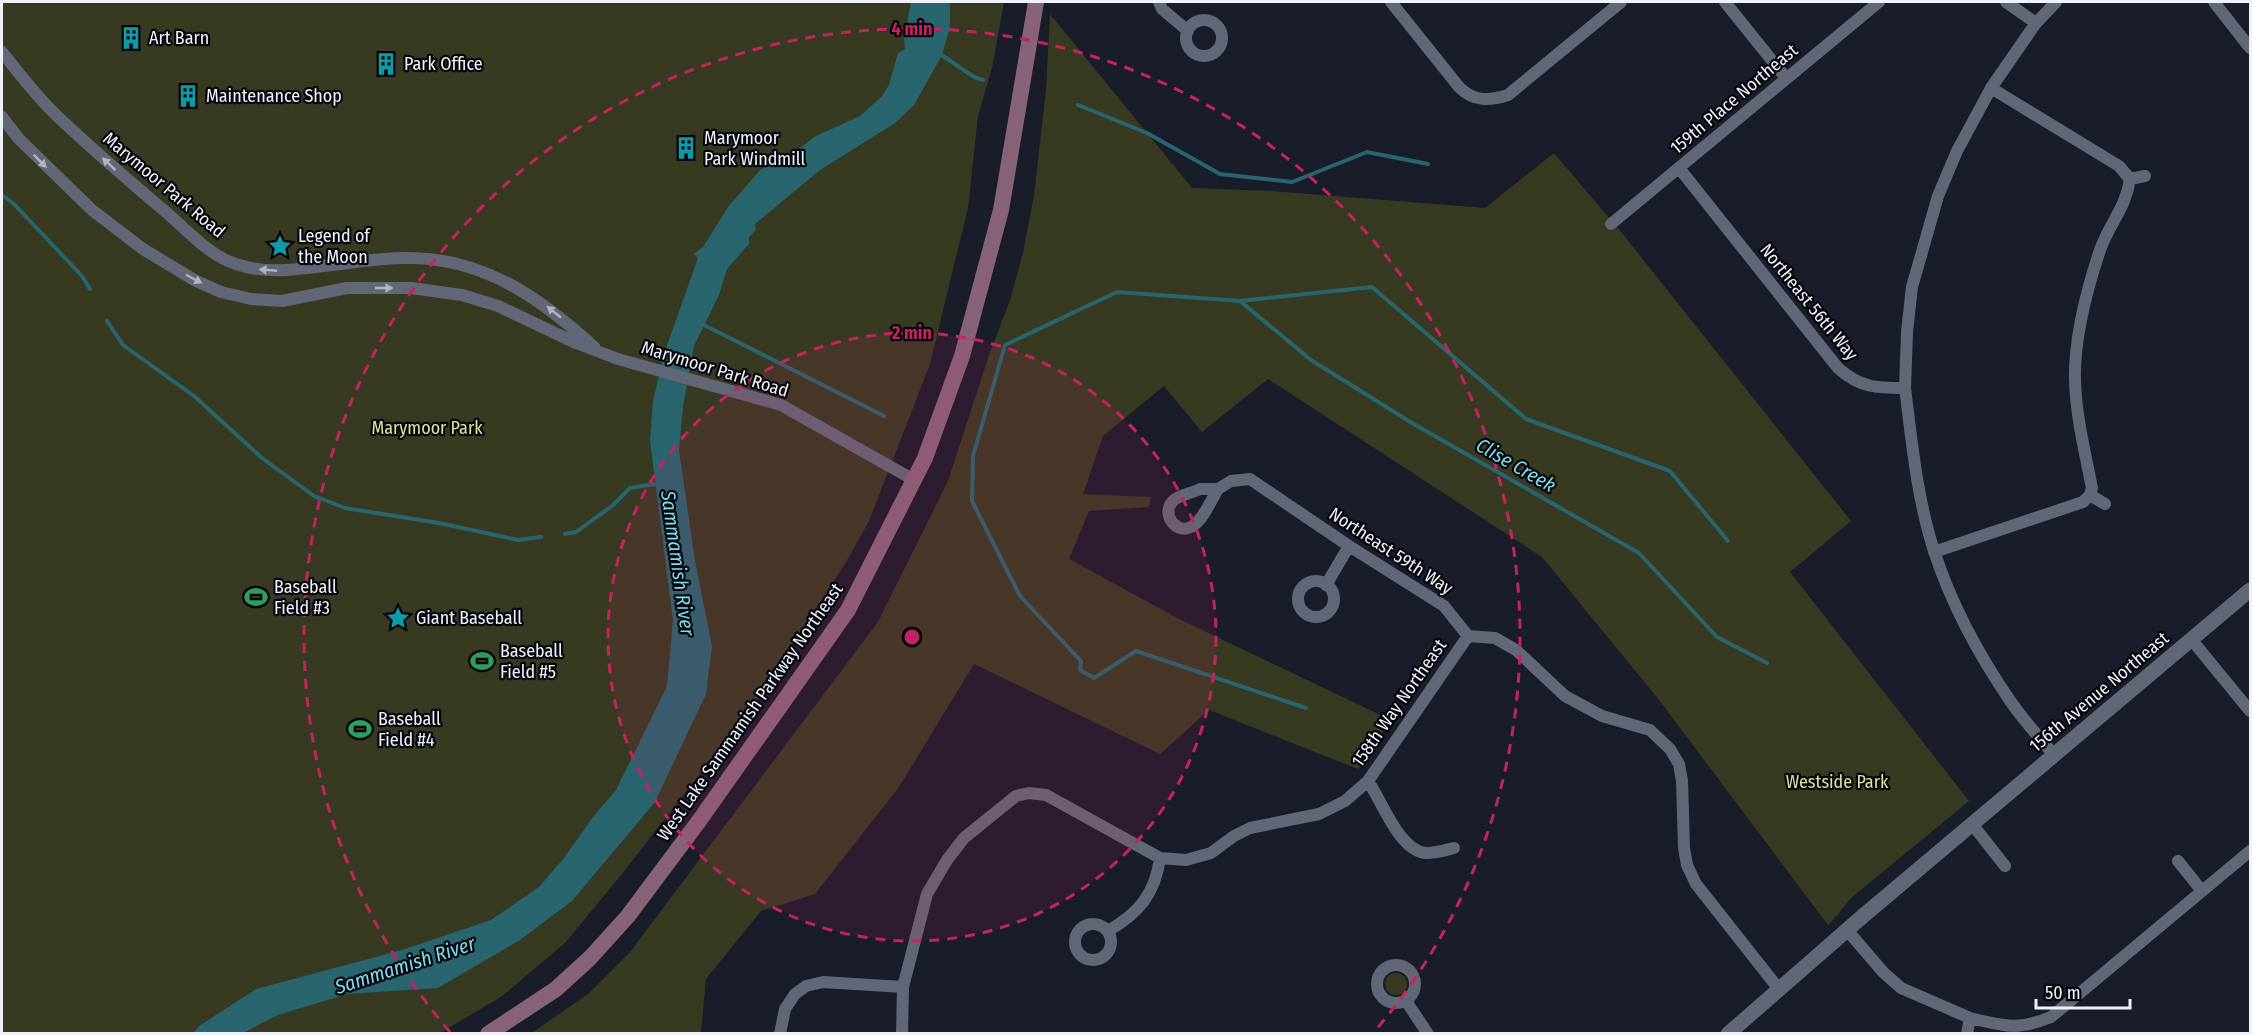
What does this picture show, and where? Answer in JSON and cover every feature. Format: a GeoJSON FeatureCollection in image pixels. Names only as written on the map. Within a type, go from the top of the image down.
{"type":"FeatureCollection","features":[{"type":"Feature","properties":{"kind":"main road","name":"West Lake Sammamish Parkway Northeast"},"geometry":{"type":"LineString","coordinates":[[488,1034],[556,989],[590,958],[628,916],[699,821],[848,610],[925,458],[962,356],[1000,210],[1036,2]]}},
{"type":"Feature","properties":{"kind":"street"},"geometry":{"type":"LineString","coordinates":[[1159,2],[1162,9],[1188,30]]}},
{"type":"Feature","properties":{"kind":"street"},"geometry":{"type":"LineString","coordinates":[[1391,2],[1459,87],[1468,96],[1480,100],[1508,95],[1621,2]]}},
{"type":"Feature","properties":{"kind":"street"},"geometry":{"type":"LineString","coordinates":[[1725,2],[1786,78]]}},
{"type":"Feature","properties":{"kind":"street","name":"159th Place Northeast"},"geometry":{"type":"LineString","coordinates":[[1611,224],[1879,2]]}},
{"type":"Feature","properties":{"kind":"street"},"geometry":{"type":"LineString","coordinates":[[2006,2],[2036,23]]}},
{"type":"Feature","properties":{"kind":"street"},"geometry":{"type":"LineString","coordinates":[[2054,755],[2012,703],[1983,659],[1934,552],[1922,504],[1905,388],[1907,332],[1912,286],[1938,196],[1957,151],[1991,88],[2036,23],[2056,2]]}},
{"type":"Feature","properties":{"kind":"street"},"geometry":{"type":"LineString","coordinates":[[2214,2],[2250,48]]}},
{"type":"Feature","properties":{"kind":"street","name":"Marymoor Park Road"},"geometry":{"type":"LineString","coordinates":[[2,52],[51,109],[117,171],[201,244],[234,264],[283,272],[339,264],[412,258],[480,269],[512,284],[540,302],[598,351]]}},
{"type":"Feature","properties":{"kind":"street"},"geometry":{"type":"LineString","coordinates":[[1991,88],[2119,166],[2130,179]]}},
{"type":"Feature","properties":{"kind":"street","name":"Marymoor Park Road"},"geometry":{"type":"LineString","coordinates":[[2,117],[19,139],[92,210],[143,249],[196,281],[221,292],[251,300],[282,301],[347,288],[411,288],[462,295],[498,306],[598,351],[758,398],[800,415],[914,480]]}},
{"type":"Feature","properties":{"kind":"street","name":"Northeast 56th Way"},"geometry":{"type":"LineString","coordinates":[[1679,168],[1838,368],[1847,376],[1866,386],[1905,388]]}},
{"type":"Feature","properties":{"kind":"street"},"geometry":{"type":"LineString","coordinates":[[2130,179],[2145,176]]}},
{"type":"Feature","properties":{"kind":"street"},"geometry":{"type":"LineString","coordinates":[[1934,552],[2083,502],[2090,495],[2092,488],[2078,420],[2075,378],[2078,342],[2086,298],[2101,248],[2127,196],[2130,179]]}},
{"type":"Feature","properties":{"kind":"street","name":"Northeast 59th Way"},"geometry":{"type":"LineString","coordinates":[[1218,489],[1231,481],[1251,479],[1349,546],[1444,606],[1468,636]]}},
{"type":"Feature","properties":{"kind":"street"},"geometry":{"type":"LineString","coordinates":[[2090,495],[2105,504]]}},
{"type":"Feature","properties":{"kind":"street"},"geometry":{"type":"LineString","coordinates":[[1326,585],[1349,546]]}},
{"type":"Feature","properties":{"kind":"street","name":"156th Avenue Northeast"},"geometry":{"type":"LineString","coordinates":[[1728,1034],[1778,988],[2250,590]]}},
{"type":"Feature","properties":{"kind":"street"},"geometry":{"type":"LineString","coordinates":[[1468,636],[1495,638],[1516,650],[1565,696],[1602,716],[1650,730],[1670,749],[1679,764],[1682,781],[1684,848],[1687,865],[1696,884],[1778,988]]}},
{"type":"Feature","properties":{"kind":"street","name":"158th Way Northeast"},"geometry":{"type":"LineString","coordinates":[[1160,858],[1186,860],[1211,853],[1234,836],[1250,828],[1319,814],[1346,801],[1368,781],[1468,636]]}},
{"type":"Feature","properties":{"kind":"street"},"geometry":{"type":"LineString","coordinates":[[2191,639],[2250,711]]}},
{"type":"Feature","properties":{"kind":"street"},"geometry":{"type":"LineString","coordinates":[[1368,781],[1390,820],[1414,850],[1427,853],[1454,848]]}},
{"type":"Feature","properties":{"kind":"street"},"geometry":{"type":"LineString","coordinates":[[902,1034],[903,987],[927,894],[947,860],[964,838],[1016,796],[1029,793],[1046,795],[1160,858],[1158,871],[1147,899],[1126,921],[1108,931]]}},
{"type":"Feature","properties":{"kind":"street"},"geometry":{"type":"LineString","coordinates":[[1972,824],[2005,866]]}},
{"type":"Feature","properties":{"kind":"street"},"geometry":{"type":"LineString","coordinates":[[1847,930],[1883,972],[1901,988],[1970,1018],[2009,1027],[2029,1026],[2050,1017],[2250,850]]}},
{"type":"Feature","properties":{"kind":"street"},"geometry":{"type":"LineString","coordinates":[[2178,861],[2202,891]]}},
{"type":"Feature","properties":{"kind":"street"},"geometry":{"type":"LineString","coordinates":[[780,1034],[785,1009],[795,994],[806,986],[823,981],[903,987]]}},
{"type":"Feature","properties":{"kind":"street"},"geometry":{"type":"LineString","coordinates":[[1406,1001],[1428,1034]]}},
{"type":"Feature","properties":{"kind":"street"},"geometry":{"type":"LineString","coordinates":[[1966,1034],[1970,1018]]}},
{"type":"Feature","properties":{"kind":"green space","name":"Marymoor Park"},"geometry":{"type":"Polygon","coordinates":[[[2,2],[1004,2],[992,68],[978,116],[968,208],[930,364],[869,521],[846,562],[756,701],[622,874],[565,943],[501,997],[440,1033],[2,1033],[2,2]]]}},
{"type":"Feature","properties":{"kind":"green space","name":"Westside Park"},"geometry":{"type":"Polygon","coordinates":[[[1050,14],[1192,188],[1271,191],[1485,208],[1554,153],[1622,233],[1851,521],[1790,572],[1969,801],[1856,894],[1828,925],[1659,700],[1542,557],[1268,379],[1202,432],[1164,386],[1103,436],[1083,494],[1151,497],[1149,507],[1089,511],[1069,559],[1179,619],[1391,720],[1358,769],[1209,710],[1160,754],[974,664],[899,787],[815,894],[761,911],[706,979],[701,1033],[530,1034],[588,994],[630,952],[878,622],[948,481],[989,355],[1010,300],[1023,253],[1034,195],[1046,90],[1050,14]]]}},
{"type":"Feature","properties":{"kind":"green space"},"geometry":{"type":"Polygon","coordinates":[[[1396,973],[1404,976],[1407,984],[1404,992],[1396,995],[1388,992],[1385,984],[1388,976],[1396,973]]]}},
{"type":"Feature","properties":{"kind":"water","name":"Sammamish River"},"geometry":{"type":"Polygon","coordinates":[[[911,2],[950,2],[950,27],[942,55],[914,105],[895,123],[820,170],[755,224],[756,230],[749,237],[749,244],[727,269],[719,295],[694,346],[683,406],[679,450],[695,561],[712,646],[706,694],[655,802],[572,901],[520,940],[438,988],[347,994],[278,1015],[243,1033],[192,1034],[199,1026],[256,989],[402,950],[491,920],[539,887],[616,790],[667,686],[673,620],[650,441],[653,401],[664,354],[698,258],[694,254],[703,247],[728,207],[760,170],[798,150],[814,137],[860,116],[882,96],[889,85],[898,53],[905,49],[904,40],[911,2]]]}},
{"type":"Feature","properties":{"kind":"waterway"},"geometry":{"type":"LineString","coordinates":[[940,54],[974,77],[983,80]]}},
{"type":"Feature","properties":{"kind":"waterway"},"geometry":{"type":"LineString","coordinates":[[1078,105],[1147,133],[1220,174],[1292,182],[1367,152],[1428,164]]}},
{"type":"Feature","properties":{"kind":"waterway"},"geometry":{"type":"LineString","coordinates":[[2,195],[14,204],[82,276],[90,289]]}},
{"type":"Feature","properties":{"kind":"waterway"},"geometry":{"type":"LineString","coordinates":[[1306,708],[1136,651],[1094,678],[1080,670],[1081,661],[1020,596],[972,501],[973,456],[1005,345],[1117,292],[1240,301],[1372,287],[1526,419],[1670,471],[1728,541]]}},
{"type":"Feature","properties":{"kind":"waterway","name":"Clise Creek"},"geometry":{"type":"LineString","coordinates":[[1240,301],[1311,360],[1412,423],[1639,553],[1717,637],[1767,663]]}},
{"type":"Feature","properties":{"kind":"waterway"},"geometry":{"type":"LineString","coordinates":[[107,321],[123,345],[194,396],[262,458],[314,496],[345,508],[439,523],[518,540],[541,537]]}},
{"type":"Feature","properties":{"kind":"waterway"},"geometry":{"type":"LineString","coordinates":[[702,324],[884,416]]}},
{"type":"Feature","properties":{"kind":"waterway","name":"Sammamish River"},"geometry":{"type":"LineString","coordinates":[[565,534],[576,532],[612,506],[630,488],[655,484]]}},
{"type":"Feature","properties":{"kind":"place","name":"Art Barn"},"geometry":{"type":"Point","coordinates":[131,38]}},
{"type":"Feature","properties":{"kind":"place","name":"Park Office"},"geometry":{"type":"Point","coordinates":[386,64]}},
{"type":"Feature","properties":{"kind":"place","name":"Maintenance Shop"},"geometry":{"type":"Point","coordinates":[188,96]}},
{"type":"Feature","properties":{"kind":"place","name":"Marymoor Park Windmill"},"geometry":{"type":"Point","coordinates":[686,148]}},
{"type":"Feature","properties":{"kind":"place","name":"Legend of the Moon"},"geometry":{"type":"Point","coordinates":[280,246]}},
{"type":"Feature","properties":{"kind":"place","name":"Baseball Field #3"},"geometry":{"type":"Point","coordinates":[256,597]}},
{"type":"Feature","properties":{"kind":"place","name":"Giant Baseball"},"geometry":{"type":"Point","coordinates":[398,618]}},
{"type":"Feature","properties":{"kind":"place","name":"Baseball Field #5"},"geometry":{"type":"Point","coordinates":[482,661]}},
{"type":"Feature","properties":{"kind":"place","name":"Baseball Field #4"},"geometry":{"type":"Point","coordinates":[360,729]}}]}
